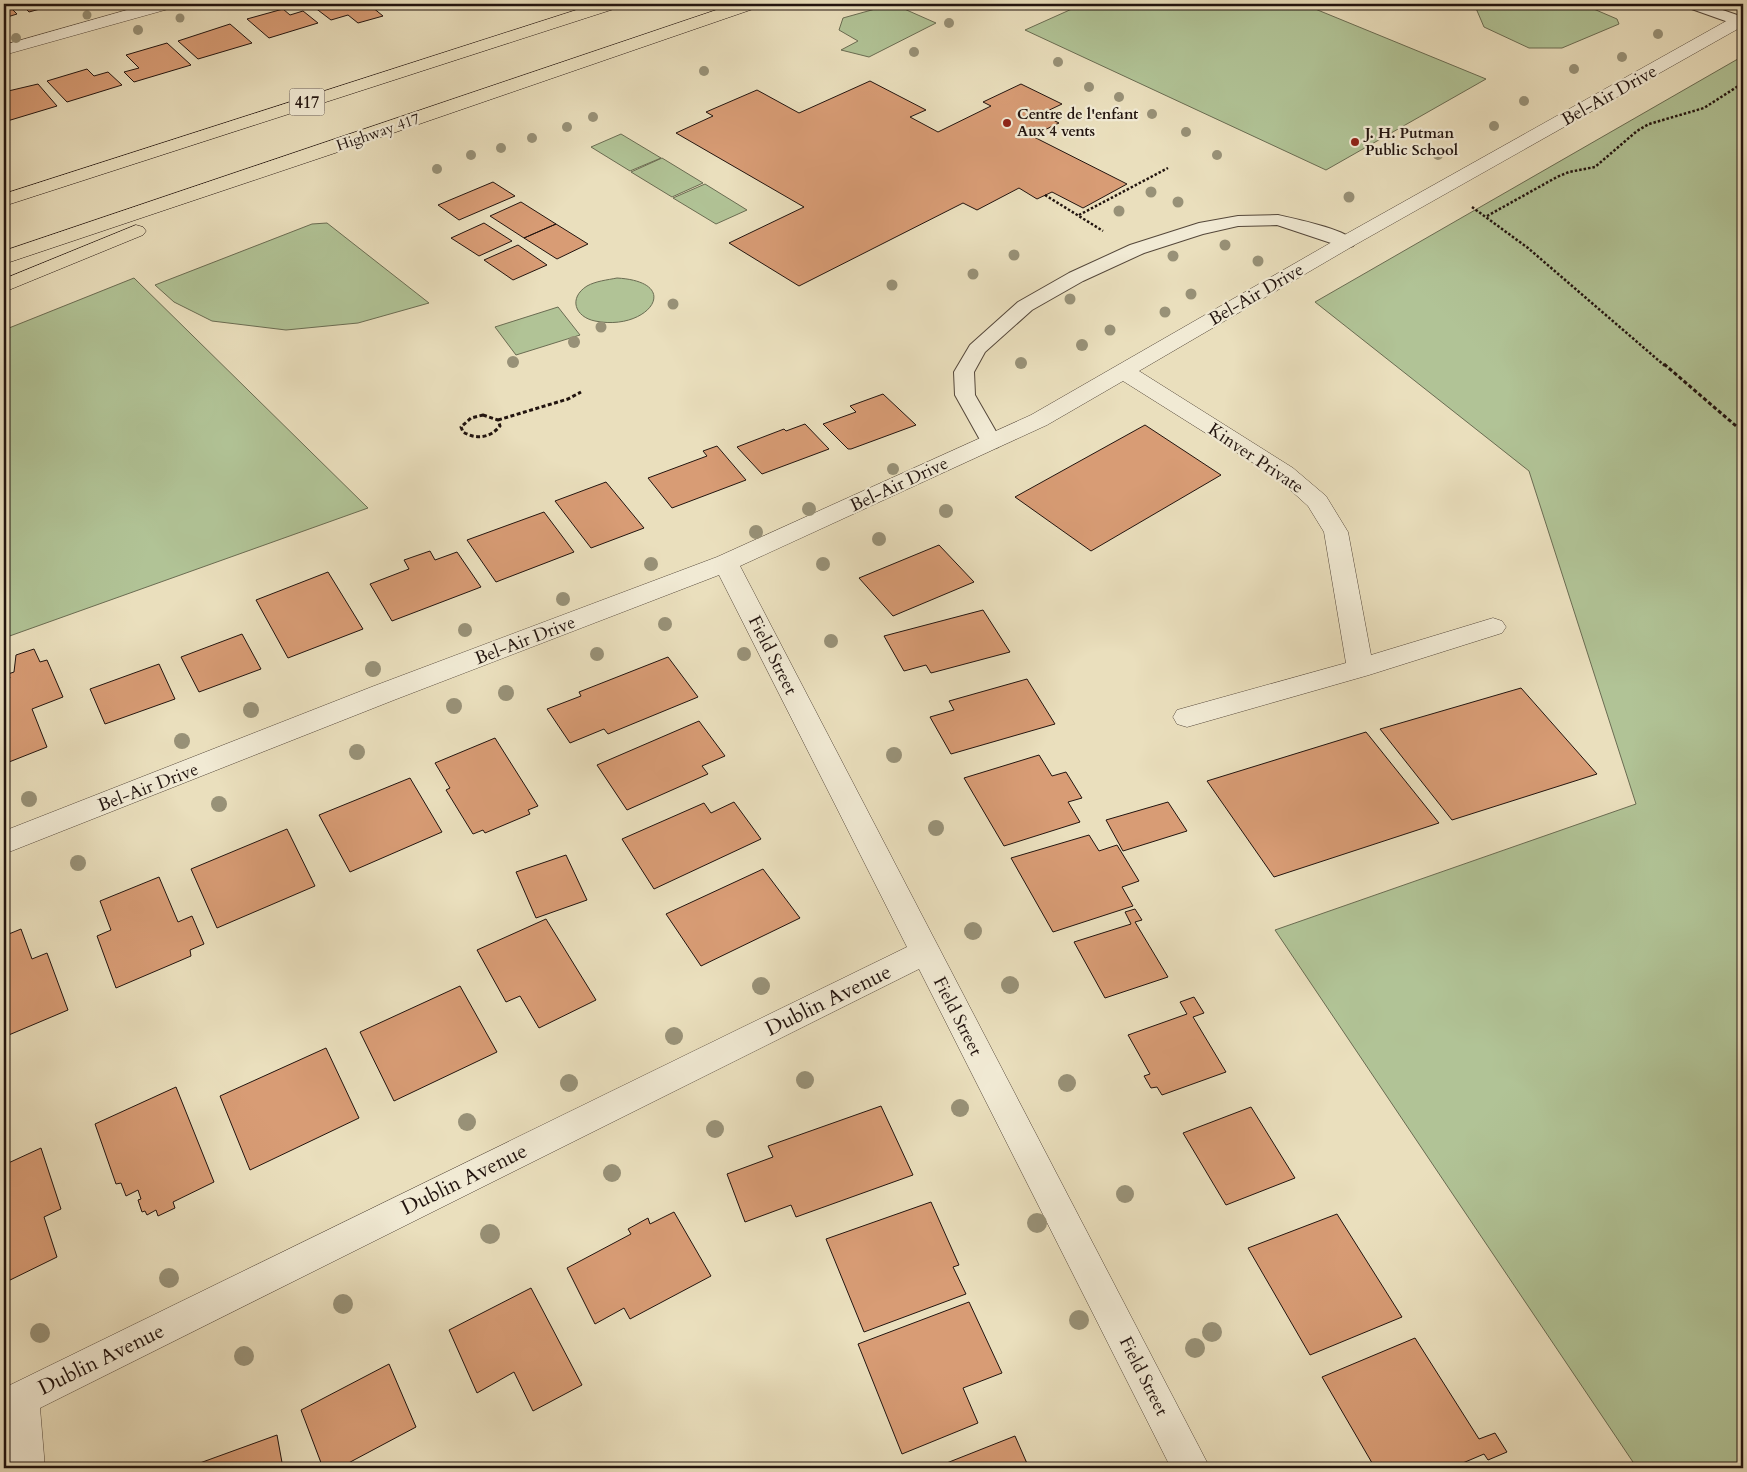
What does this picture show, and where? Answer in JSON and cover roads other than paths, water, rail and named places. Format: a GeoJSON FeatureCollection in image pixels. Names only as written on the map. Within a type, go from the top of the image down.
{"type":"FeatureCollection","features":[{"type":"Feature","properties":{"kind":"highway","name":"417"},"geometry":{"type":"LineString","coordinates":[[4,200],[611,4]]}},
{"type":"Feature","properties":{"kind":"highway","name":"Highway 417"},"geometry":{"type":"LineString","coordinates":[[4,258],[750,4]]}},
{"type":"Feature","properties":{"kind":"highway"},"geometry":{"type":"LineString","coordinates":[[4,286],[334,147]]}},
{"type":"Feature","properties":{"kind":"street"},"geometry":{"type":"LineString","coordinates":[[4,50],[166,4]]}},
{"type":"Feature","properties":{"kind":"street","name":"Bel-Air Drive"},"geometry":{"type":"LineString","coordinates":[[4,843],[384,694],[726,563],[1039,420],[1346,242],[1742,20]]}},
{"type":"Feature","properties":{"kind":"street","name":"Kinver Private"},"geometry":{"type":"LineString","coordinates":[[1123,371],[1285,473],[1317,501],[1336,532],[1360,668]]}},
{"type":"Feature","properties":{"kind":"street","name":"Field Street"},"geometry":{"type":"LineString","coordinates":[[726,563],[1191,1468]]}},
{"type":"Feature","properties":{"kind":"street"},"geometry":{"type":"LineString","coordinates":[[1187,717],[1360,668],[1492,627]]}},
{"type":"Feature","properties":{"kind":"street","name":"Dublin Avenue"},"geometry":{"type":"LineString","coordinates":[[12,1403],[925,952]]}},
{"type":"Feature","properties":{"kind":"street"},"geometry":{"type":"LineString","coordinates":[[12,1403],[26,1468]]}},
{"type":"Feature","properties":{"kind":"lane"},"geometry":{"type":"LineString","coordinates":[[1690,4],[1742,20]]}},
{"type":"Feature","properties":{"kind":"lane"},"geometry":{"type":"LineString","coordinates":[[991,442],[965,395],[964,372],[977,349],[1025,306],[1076,277],[1137,249],[1199,228],[1238,221],[1278,220],[1333,236],[1346,242]]}},
{"type":"Feature","properties":{"kind":"place","name":"Centre de l'enfant Aux 4 vents"},"geometry":{"type":"Point","coordinates":[1007,123]}},
{"type":"Feature","properties":{"kind":"place","name":"J. H. Putman Public School"},"geometry":{"type":"Point","coordinates":[1355,142]}}]}
